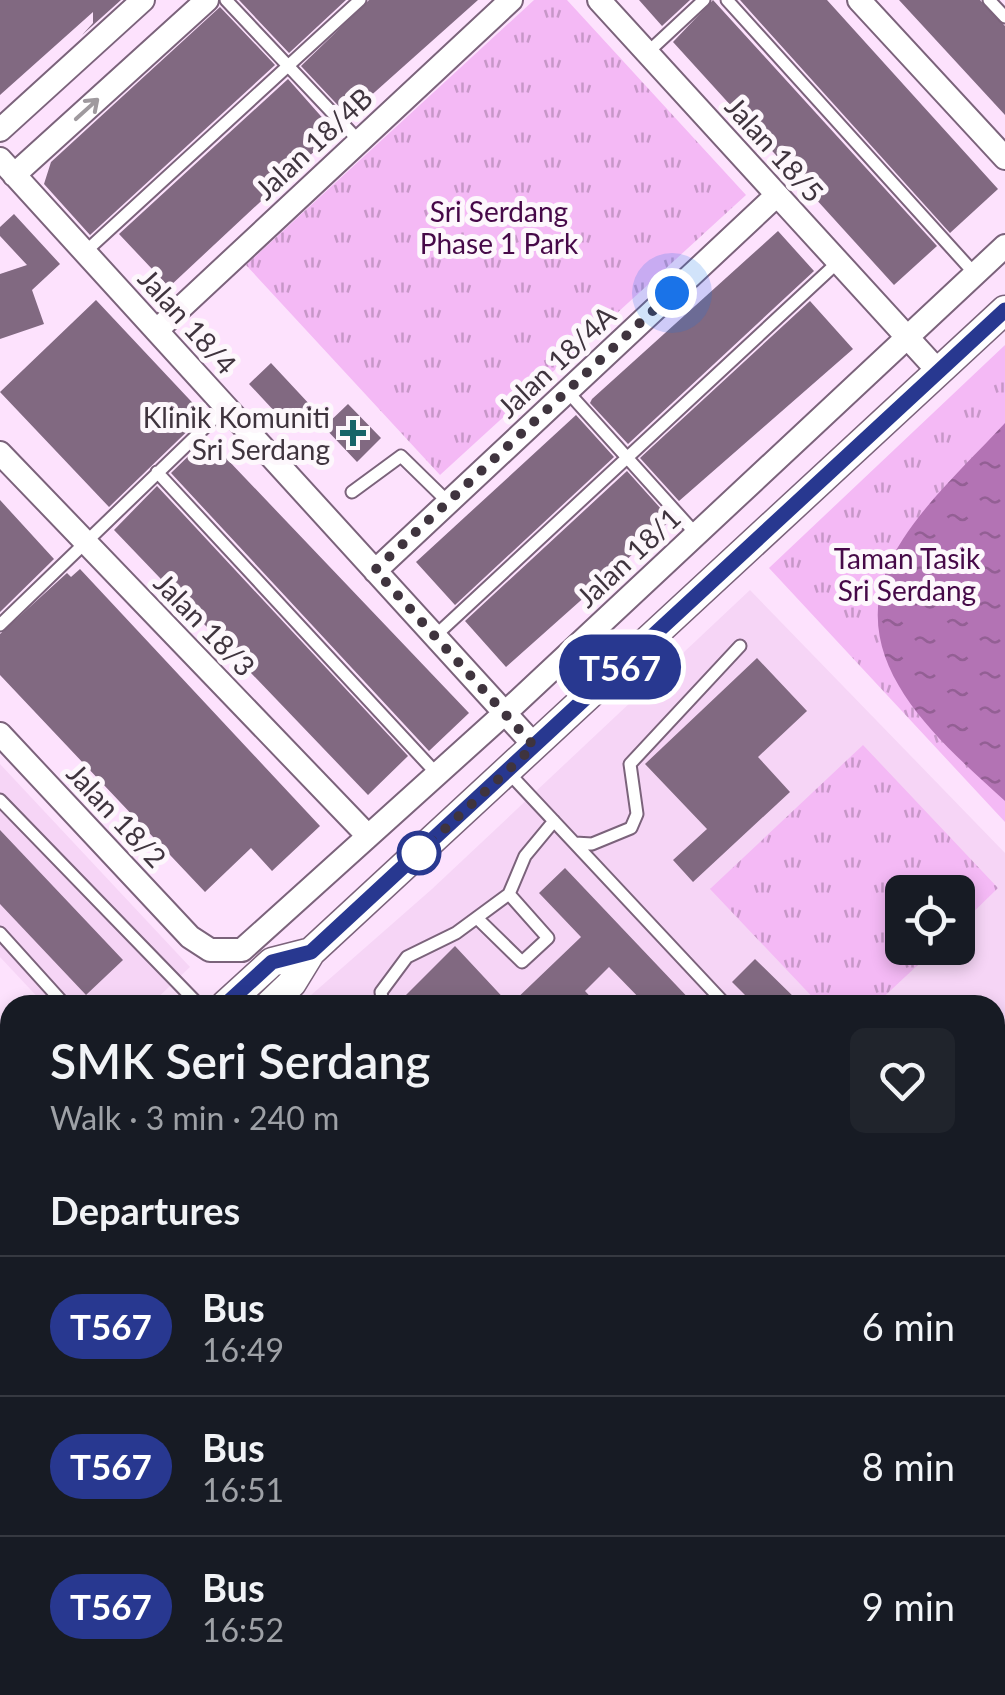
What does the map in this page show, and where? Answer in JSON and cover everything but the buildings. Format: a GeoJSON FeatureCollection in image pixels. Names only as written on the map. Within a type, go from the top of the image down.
{"type":"FeatureCollection","features":[{"type":"Feature","properties":{"kind":"street"},"geometry":{"type":"LineString","coordinates":[[0,130],[143,0]]}},
{"type":"Feature","properties":{"kind":"street"},"geometry":{"type":"LineString","coordinates":[[7,167],[207,0]]}},
{"type":"Feature","properties":{"kind":"street","name":"Jalan 18/4B"},"geometry":{"type":"LineString","coordinates":[[156,330],[510,0]]}},
{"type":"Feature","properties":{"kind":"street","name":"Jalan 18/5"},"geometry":{"type":"LineString","coordinates":[[599,0],[938,372]]}},
{"type":"Feature","properties":{"kind":"street"},"geometry":{"type":"LineString","coordinates":[[859,0],[1005,158]]}},
{"type":"Feature","properties":{"kind":"street","name":"Jalan 18/4"},"geometry":{"type":"LineString","coordinates":[[7,167],[534,746]]}},
{"type":"Feature","properties":{"kind":"street","name":"Jalan 18/4A"},"geometry":{"type":"LineString","coordinates":[[375,570],[777,195]]}},
{"type":"Feature","properties":{"kind":"street","name":"Jalan 18/1"},"geometry":{"type":"LineString","coordinates":[[190,937],[210,950],[242,950],[505,713],[1005,246]]}},
{"type":"Feature","properties":{"kind":"street"},"geometry":{"type":"LineString","coordinates":[[292,994],[311,952],[1005,310]]}},
{"type":"Feature","properties":{"kind":"street","name":"Jalan 18/3"},"geometry":{"type":"LineString","coordinates":[[0,453],[368,836]]}},
{"type":"Feature","properties":{"kind":"street","name":"Jalan 18/2"},"geometry":{"type":"LineString","coordinates":[[0,734],[190,937]]}},
{"type":"Feature","properties":{"kind":"street"},"geometry":{"type":"LineString","coordinates":[[236,995],[272,962],[311,952]]}},
{"type":"Feature","properties":{"kind":"lane"},"geometry":{"type":"LineString","coordinates":[[226,0],[359,141]]}},
{"type":"Feature","properties":{"kind":"lane"},"geometry":{"type":"LineString","coordinates":[[86,252],[360,0]]}},
{"type":"Feature","properties":{"kind":"lane"},"geometry":{"type":"LineString","coordinates":[[647,53],[704,0]]}},
{"type":"Feature","properties":{"kind":"lane"},"geometry":{"type":"LineString","coordinates":[[727,0],[975,274]]}},
{"type":"Feature","properties":{"kind":"lane"},"geometry":{"type":"LineString","coordinates":[[990,0],[1005,17]]}},
{"type":"Feature","properties":{"kind":"lane"},"geometry":{"type":"LineString","coordinates":[[435,636],[838,262]]}},
{"type":"Feature","properties":{"kind":"lane"},"geometry":{"type":"LineString","coordinates":[[566,392],[696,534]]}},
{"type":"Feature","properties":{"kind":"lane"},"geometry":{"type":"LineString","coordinates":[[0,624],[226,407]]}},
{"type":"Feature","properties":{"kind":"lane"},"geometry":{"type":"LineString","coordinates":[[352,492],[402,456],[448,502]]}},
{"type":"Feature","properties":{"kind":"lane"},"geometry":{"type":"LineString","coordinates":[[157,472],[437,774]]}},
{"type":"Feature","properties":{"kind":"lane"},"geometry":{"type":"LineString","coordinates":[[574,843],[592,844],[630,828],[637,814],[630,764],[740,646]]}},
{"type":"Feature","properties":{"kind":"lane"},"geometry":{"type":"LineString","coordinates":[[507,770],[717,995]]}},
{"type":"Feature","properties":{"kind":"lane"},"geometry":{"type":"LineString","coordinates":[[0,800],[189,995]]}},
{"type":"Feature","properties":{"kind":"lane"},"geometry":{"type":"LineString","coordinates":[[381,995],[407,957],[478,919],[508,894],[525,856],[554,821]]}},
{"type":"Feature","properties":{"kind":"lane"},"geometry":{"type":"LineString","coordinates":[[478,919],[522,962],[548,938],[508,894]]}},
{"type":"Feature","properties":{"kind":"lane"},"geometry":{"type":"LineString","coordinates":[[0,932],[56,995]]}},
{"type":"Feature","properties":{"kind":"shaded area"},"geometry":{"type":"Polygon","coordinates":[[[750,590],[1005,853],[1005,995],[311,995],[432,889],[750,590]]]}},
{"type":"Feature","properties":{"kind":"shaded area"},"geometry":{"type":"Polygon","coordinates":[[[0,764],[190,967],[161,995],[36,995],[0,957],[0,764]]]}},
{"type":"Feature","properties":{"kind":"green space","name":"Sri Serdang Phase 1 Park"},"geometry":{"type":"Polygon","coordinates":[[[534,0],[567,0],[746,195],[440,475],[246,265],[534,0]]]}},
{"type":"Feature","properties":{"kind":"green space","name":"Taman Tasik Sri Serdang"},"geometry":{"type":"Polygon","coordinates":[[[1005,345],[1005,822],[769,568],[1005,345]]]}},
{"type":"Feature","properties":{"kind":"green space"},"geometry":{"type":"Polygon","coordinates":[[[863,745],[998,888],[975,910],[975,875],[885,875],[885,965],[918,965],[886,995],[811,995],[710,889],[863,745]]]}},
{"type":"Feature","properties":{"kind":"water"},"geometry":{"type":"Polygon","coordinates":[[[1005,423],[1005,801],[946,746],[898,685],[883,651],[878,616],[884,579],[903,539],[939,493],[1005,423]]]}},
{"type":"Feature","properties":{"kind":"bus line","name":"T567"},"geometry":{"type":"LineString","coordinates":[[236,995],[272,962],[311,952],[1005,310]]}},
{"type":"Feature","properties":{"kind":"place","name":"Klinik Komuniti Sri Serdang"},"geometry":{"type":"Point","coordinates":[353,433]}},
{"type":"Feature","properties":{"kind":"route"},"geometry":{"type":"LineString","coordinates":[[419,853],[534,746],[375,570],[672,293]]}}]}
